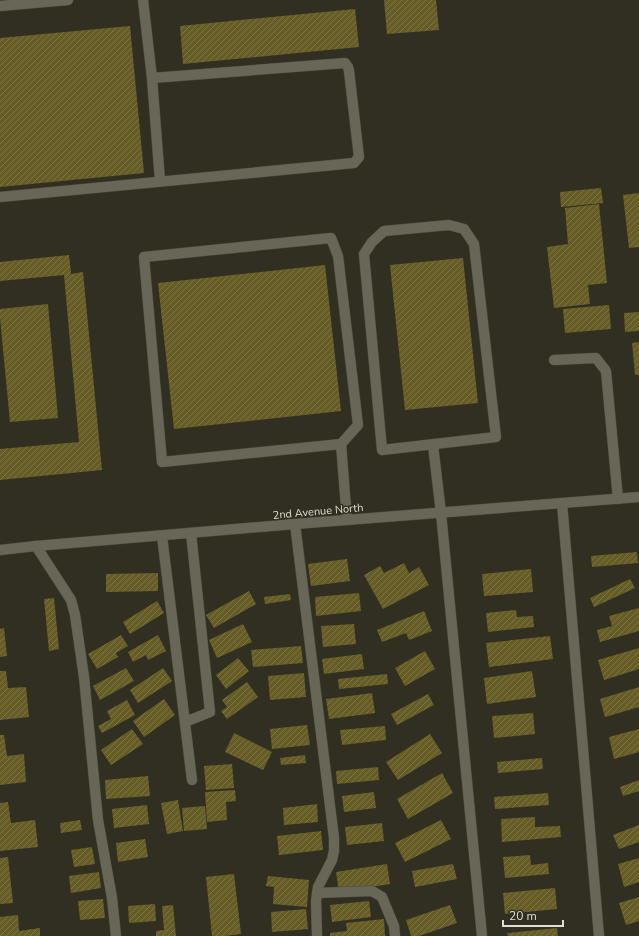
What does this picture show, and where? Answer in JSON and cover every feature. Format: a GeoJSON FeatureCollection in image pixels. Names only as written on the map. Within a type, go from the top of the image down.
{"type":"FeatureCollection","features":[{"type":"Feature","properties":{"kind":"street"},"geometry":{"type":"LineString","coordinates":[[0,6],[68,0]]}},
{"type":"Feature","properties":{"kind":"street"},"geometry":{"type":"LineString","coordinates":[[144,0],[160,182]]}},
{"type":"Feature","properties":{"kind":"street"},"geometry":{"type":"LineString","coordinates":[[0,197],[354,163],[359,157],[350,71],[345,63],[152,78]]}},
{"type":"Feature","properties":{"kind":"street"},"geometry":{"type":"LineString","coordinates":[[449,224],[464,229],[474,244],[496,437],[433,445],[382,450],[364,254],[372,242],[384,231],[449,224]]}},
{"type":"Feature","properties":{"kind":"street"},"geometry":{"type":"LineString","coordinates":[[341,444],[162,462],[144,257],[331,238],[338,256],[358,425],[341,444],[347,520]]}},
{"type":"Feature","properties":{"kind":"street"},"geometry":{"type":"LineString","coordinates":[[554,360],[596,358],[606,371],[618,499]]}},
{"type":"Feature","properties":{"kind":"street"},"geometry":{"type":"LineString","coordinates":[[433,445],[482,936]]}},
{"type":"Feature","properties":{"kind":"street","name":"2nd Avenue North"},"geometry":{"type":"LineString","coordinates":[[0,550],[295,524],[639,497]]}},
{"type":"Feature","properties":{"kind":"street"},"geometry":{"type":"LineString","coordinates":[[562,504],[599,936]]}},
{"type":"Feature","properties":{"kind":"street"},"geometry":{"type":"LineString","coordinates":[[295,524],[334,838],[332,860],[318,886],[316,901],[317,936]]}},
{"type":"Feature","properties":{"kind":"street"},"geometry":{"type":"LineString","coordinates":[[185,722],[210,712],[191,533]]}},
{"type":"Feature","properties":{"kind":"street"},"geometry":{"type":"LineString","coordinates":[[162,536],[192,780]]}},
{"type":"Feature","properties":{"kind":"street"},"geometry":{"type":"LineString","coordinates":[[36,546],[70,600],[75,614],[84,677],[98,820],[112,898],[116,936]]}},
{"type":"Feature","properties":{"kind":"street"},"geometry":{"type":"LineString","coordinates":[[317,893],[372,891],[382,897],[394,926],[395,936]]}},
{"type":"Feature","properties":{"kind":"building"},"geometry":{"type":"Polygon","coordinates":[[[384,0],[436,0],[439,30],[387,34],[384,0]]]}},
{"type":"Feature","properties":{"kind":"building"},"geometry":{"type":"Polygon","coordinates":[[[355,9],[359,47],[183,64],[180,26],[355,9]]]}},
{"type":"Feature","properties":{"kind":"building"},"geometry":{"type":"Polygon","coordinates":[[[130,26],[144,173],[0,187],[0,38],[130,26]]]}},
{"type":"Feature","properties":{"kind":"building"},"geometry":{"type":"Polygon","coordinates":[[[601,188],[603,203],[561,207],[560,192],[601,188]]]}},
{"type":"Feature","properties":{"kind":"building"},"geometry":{"type":"Polygon","coordinates":[[[639,193],[639,247],[629,248],[623,195],[639,193]]]}},
{"type":"Feature","properties":{"kind":"building"},"geometry":{"type":"Polygon","coordinates":[[[599,204],[607,283],[588,285],[590,304],[554,308],[547,247],[568,244],[565,208],[599,204]]]}},
{"type":"Feature","properties":{"kind":"building"},"geometry":{"type":"Polygon","coordinates":[[[69,255],[71,274],[83,272],[102,470],[0,480],[0,449],[79,442],[64,275],[0,281],[0,262],[69,255]]]}},
{"type":"Feature","properties":{"kind":"building"},"geometry":{"type":"Polygon","coordinates":[[[463,258],[478,403],[405,410],[390,265],[463,258]]]}},
{"type":"Feature","properties":{"kind":"building"},"geometry":{"type":"Polygon","coordinates":[[[325,265],[341,411],[174,429],[158,283],[325,265]]]}},
{"type":"Feature","properties":{"kind":"building"},"geometry":{"type":"Polygon","coordinates":[[[48,304],[58,418],[10,422],[0,309],[48,304]]]}},
{"type":"Feature","properties":{"kind":"building"},"geometry":{"type":"Polygon","coordinates":[[[609,305],[611,329],[565,333],[563,309],[609,305]]]}},
{"type":"Feature","properties":{"kind":"building"},"geometry":{"type":"Polygon","coordinates":[[[639,312],[639,331],[625,332],[624,313],[639,312]]]}},
{"type":"Feature","properties":{"kind":"building"},"geometry":{"type":"Polygon","coordinates":[[[639,342],[639,375],[635,375],[632,343],[639,342]]]}},
{"type":"Feature","properties":{"kind":"building"},"geometry":{"type":"Polygon","coordinates":[[[637,552],[638,563],[592,567],[591,556],[637,552]]]}},
{"type":"Feature","properties":{"kind":"building"},"geometry":{"type":"Polygon","coordinates":[[[347,559],[350,581],[311,586],[308,564],[347,559]]]}},
{"type":"Feature","properties":{"kind":"building"},"geometry":{"type":"Polygon","coordinates":[[[404,563],[409,573],[419,567],[429,585],[383,609],[364,575],[380,566],[384,573],[404,563]]]}},
{"type":"Feature","properties":{"kind":"building"},"geometry":{"type":"Polygon","coordinates":[[[531,569],[533,592],[484,596],[482,574],[531,569]]]}},
{"type":"Feature","properties":{"kind":"building"},"geometry":{"type":"Polygon","coordinates":[[[158,573],[158,591],[106,592],[106,574],[158,573]]]}},
{"type":"Feature","properties":{"kind":"building"},"geometry":{"type":"Polygon","coordinates":[[[630,579],[635,588],[594,607],[590,598],[630,579]]]}},
{"type":"Feature","properties":{"kind":"building"},"geometry":{"type":"Polygon","coordinates":[[[249,591],[256,604],[214,628],[206,615],[249,591]]]}},
{"type":"Feature","properties":{"kind":"building"},"geometry":{"type":"Polygon","coordinates":[[[359,593],[361,611],[316,616],[315,597],[359,593]]]}},
{"type":"Feature","properties":{"kind":"building"},"geometry":{"type":"Polygon","coordinates":[[[290,594],[291,600],[265,604],[264,597],[290,594]]]}},
{"type":"Feature","properties":{"kind":"building"},"geometry":{"type":"Polygon","coordinates":[[[54,598],[59,649],[49,651],[44,599],[54,598]]]}},
{"type":"Feature","properties":{"kind":"building"},"geometry":{"type":"Polygon","coordinates":[[[157,601],[164,613],[130,634],[123,622],[157,601]]]}},
{"type":"Feature","properties":{"kind":"building"},"geometry":{"type":"Polygon","coordinates":[[[639,608],[639,631],[600,642],[597,630],[612,626],[609,616],[639,608]]]}},
{"type":"Feature","properties":{"kind":"building"},"geometry":{"type":"Polygon","coordinates":[[[516,610],[517,617],[533,616],[534,627],[488,632],[486,613],[516,610]]]}},
{"type":"Feature","properties":{"kind":"building"},"geometry":{"type":"Polygon","coordinates":[[[424,611],[432,631],[409,640],[406,633],[382,642],[377,630],[424,611]]]}},
{"type":"Feature","properties":{"kind":"building"},"geometry":{"type":"Polygon","coordinates":[[[243,624],[252,642],[217,658],[209,640],[243,624]]]}},
{"type":"Feature","properties":{"kind":"building"},"geometry":{"type":"Polygon","coordinates":[[[354,624],[356,644],[323,647],[321,626],[354,624]]]}},
{"type":"Feature","properties":{"kind":"building"},"geometry":{"type":"Polygon","coordinates":[[[4,628],[7,656],[0,657],[0,629],[4,628]]]}},
{"type":"Feature","properties":{"kind":"building"},"geometry":{"type":"Polygon","coordinates":[[[121,635],[128,646],[116,653],[118,657],[97,669],[88,654],[121,635]]]}},
{"type":"Feature","properties":{"kind":"building"},"geometry":{"type":"Polygon","coordinates":[[[158,635],[166,651],[148,660],[146,655],[133,662],[128,652],[158,635]]]}},
{"type":"Feature","properties":{"kind":"building"},"geometry":{"type":"Polygon","coordinates":[[[550,636],[553,659],[489,667],[486,643],[550,636]]]}},
{"type":"Feature","properties":{"kind":"building"},"geometry":{"type":"Polygon","coordinates":[[[301,646],[303,663],[253,667],[251,650],[301,646]]]}},
{"type":"Feature","properties":{"kind":"building"},"geometry":{"type":"Polygon","coordinates":[[[639,648],[639,669],[604,680],[598,660],[639,648]]]}},
{"type":"Feature","properties":{"kind":"building"},"geometry":{"type":"Polygon","coordinates":[[[425,651],[435,669],[405,686],[395,668],[425,651]]]}},
{"type":"Feature","properties":{"kind":"building"},"geometry":{"type":"Polygon","coordinates":[[[362,654],[364,669],[324,674],[322,659],[362,654]]]}},
{"type":"Feature","properties":{"kind":"building"},"geometry":{"type":"Polygon","coordinates":[[[238,658],[249,671],[226,689],[216,675],[238,658]]]}},
{"type":"Feature","properties":{"kind":"building"},"geometry":{"type":"Polygon","coordinates":[[[126,668],[134,681],[100,700],[93,686],[126,668]]]}},
{"type":"Feature","properties":{"kind":"building"},"geometry":{"type":"Polygon","coordinates":[[[163,668],[172,681],[138,703],[130,690],[163,668]]]}},
{"type":"Feature","properties":{"kind":"building"},"geometry":{"type":"Polygon","coordinates":[[[0,671],[6,671],[8,688],[26,687],[29,717],[0,720],[0,671]]]}},
{"type":"Feature","properties":{"kind":"building"},"geometry":{"type":"Polygon","coordinates":[[[532,671],[536,697],[487,704],[484,678],[532,671]]]}},
{"type":"Feature","properties":{"kind":"building"},"geometry":{"type":"Polygon","coordinates":[[[304,673],[306,697],[270,700],[268,676],[304,673]]]}},
{"type":"Feature","properties":{"kind":"building"},"geometry":{"type":"Polygon","coordinates":[[[387,674],[388,684],[339,689],[338,679],[387,674]]]}},
{"type":"Feature","properties":{"kind":"building"},"geometry":{"type":"Polygon","coordinates":[[[247,682],[258,697],[227,719],[221,711],[227,707],[222,700],[247,682]]]}},
{"type":"Feature","properties":{"kind":"building"},"geometry":{"type":"Polygon","coordinates":[[[639,687],[639,707],[605,717],[600,699],[639,687]]]}},
{"type":"Feature","properties":{"kind":"building"},"geometry":{"type":"Polygon","coordinates":[[[372,693],[375,713],[329,719],[326,699],[372,693]]]}},
{"type":"Feature","properties":{"kind":"building"},"geometry":{"type":"Polygon","coordinates":[[[428,694],[434,705],[397,725],[391,714],[428,694]]]}},
{"type":"Feature","properties":{"kind":"building"},"geometry":{"type":"Polygon","coordinates":[[[164,699],[175,715],[144,737],[133,721],[164,699]]]}},
{"type":"Feature","properties":{"kind":"building"},"geometry":{"type":"Polygon","coordinates":[[[127,700],[135,715],[102,733],[98,726],[111,719],[107,711],[127,700]]]}},
{"type":"Feature","properties":{"kind":"building"},"geometry":{"type":"Polygon","coordinates":[[[533,713],[535,734],[494,738],[492,716],[533,713]]]}},
{"type":"Feature","properties":{"kind":"building"},"geometry":{"type":"Polygon","coordinates":[[[307,725],[310,745],[272,749],[270,729],[307,725]]]}},
{"type":"Feature","properties":{"kind":"building"},"geometry":{"type":"Polygon","coordinates":[[[385,726],[386,740],[342,745],[340,730],[385,726]]]}},
{"type":"Feature","properties":{"kind":"building"},"geometry":{"type":"Polygon","coordinates":[[[132,729],[143,744],[111,765],[101,750],[132,729]]]}},
{"type":"Feature","properties":{"kind":"building"},"geometry":{"type":"Polygon","coordinates":[[[639,729],[639,752],[614,759],[609,737],[639,729]]]}},
{"type":"Feature","properties":{"kind":"building"},"geometry":{"type":"Polygon","coordinates":[[[234,733],[272,752],[263,770],[225,752],[234,733]]]}},
{"type":"Feature","properties":{"kind":"building"},"geometry":{"type":"Polygon","coordinates":[[[430,734],[442,753],[398,780],[386,762],[430,734]]]}},
{"type":"Feature","properties":{"kind":"building"},"geometry":{"type":"Polygon","coordinates":[[[0,735],[4,735],[7,756],[24,754],[26,782],[0,785],[0,735]]]}},
{"type":"Feature","properties":{"kind":"building"},"geometry":{"type":"Polygon","coordinates":[[[305,755],[306,763],[281,765],[280,758],[305,755]]]}},
{"type":"Feature","properties":{"kind":"building"},"geometry":{"type":"Polygon","coordinates":[[[542,758],[543,769],[498,773],[497,762],[542,758]]]}},
{"type":"Feature","properties":{"kind":"building"},"geometry":{"type":"Polygon","coordinates":[[[232,764],[234,788],[206,790],[204,766],[232,764]]]}},
{"type":"Feature","properties":{"kind":"building"},"geometry":{"type":"Polygon","coordinates":[[[378,767],[379,780],[337,784],[336,771],[378,767]]]}},
{"type":"Feature","properties":{"kind":"building"},"geometry":{"type":"Polygon","coordinates":[[[442,773],[453,793],[408,819],[397,799],[442,773]]]}},
{"type":"Feature","properties":{"kind":"building"},"geometry":{"type":"Polygon","coordinates":[[[148,776],[150,796],[106,799],[105,780],[148,776]]]}},
{"type":"Feature","properties":{"kind":"building"},"geometry":{"type":"Polygon","coordinates":[[[639,780],[639,791],[623,796],[620,787],[639,780]]]}},
{"type":"Feature","properties":{"kind":"building"},"geometry":{"type":"Polygon","coordinates":[[[235,790],[236,801],[226,802],[227,820],[207,822],[205,792],[235,790]]]}},
{"type":"Feature","properties":{"kind":"building"},"geometry":{"type":"Polygon","coordinates":[[[374,792],[376,808],[344,812],[342,796],[374,792]]]}},
{"type":"Feature","properties":{"kind":"building"},"geometry":{"type":"Polygon","coordinates":[[[548,793],[549,805],[495,809],[494,797],[548,793]]]}},
{"type":"Feature","properties":{"kind":"building"},"geometry":{"type":"Polygon","coordinates":[[[178,800],[183,831],[167,834],[161,803],[178,800]]]}},
{"type":"Feature","properties":{"kind":"building"},"geometry":{"type":"Polygon","coordinates":[[[8,802],[11,823],[35,820],[38,847],[0,851],[0,803],[8,802]]]}},
{"type":"Feature","properties":{"kind":"building"},"geometry":{"type":"Polygon","coordinates":[[[317,804],[318,822],[284,825],[283,808],[317,804]]]}},
{"type":"Feature","properties":{"kind":"building"},"geometry":{"type":"Polygon","coordinates":[[[147,805],[149,824],[114,828],[112,809],[147,805]]]}},
{"type":"Feature","properties":{"kind":"building"},"geometry":{"type":"Polygon","coordinates":[[[205,806],[207,829],[184,831],[182,808],[205,806]]]}},
{"type":"Feature","properties":{"kind":"building"},"geometry":{"type":"Polygon","coordinates":[[[535,817],[535,827],[560,826],[561,837],[502,842],[501,819],[535,817]]]}},
{"type":"Feature","properties":{"kind":"building"},"geometry":{"type":"Polygon","coordinates":[[[80,820],[82,830],[61,833],[60,823],[80,820]]]}},
{"type":"Feature","properties":{"kind":"building"},"geometry":{"type":"Polygon","coordinates":[[[441,820],[451,839],[405,862],[395,843],[441,820]]]}},
{"type":"Feature","properties":{"kind":"building"},"geometry":{"type":"Polygon","coordinates":[[[382,823],[384,841],[347,845],[345,827],[382,823]]]}},
{"type":"Feature","properties":{"kind":"building"},"geometry":{"type":"Polygon","coordinates":[[[639,825],[639,842],[619,849],[613,835],[639,825]]]}},
{"type":"Feature","properties":{"kind":"building"},"geometry":{"type":"Polygon","coordinates":[[[321,831],[323,850],[279,855],[277,836],[321,831]]]}},
{"type":"Feature","properties":{"kind":"building"},"geometry":{"type":"Polygon","coordinates":[[[145,839],[148,857],[118,862],[116,843],[145,839]]]}},
{"type":"Feature","properties":{"kind":"building"},"geometry":{"type":"Polygon","coordinates":[[[92,847],[95,864],[74,867],[71,850],[92,847]]]}},
{"type":"Feature","properties":{"kind":"building"},"geometry":{"type":"Polygon","coordinates":[[[530,855],[531,865],[548,863],[549,874],[505,878],[503,857],[530,855]]]}},
{"type":"Feature","properties":{"kind":"building"},"geometry":{"type":"Polygon","coordinates":[[[8,857],[13,903],[0,904],[0,858],[8,857]]]}},
{"type":"Feature","properties":{"kind":"building"},"geometry":{"type":"Polygon","coordinates":[[[639,858],[639,882],[624,887],[618,864],[639,858]]]}},
{"type":"Feature","properties":{"kind":"building"},"geometry":{"type":"Polygon","coordinates":[[[387,864],[390,884],[339,892],[336,872],[387,864]]]}},
{"type":"Feature","properties":{"kind":"building"},"geometry":{"type":"Polygon","coordinates":[[[453,864],[457,879],[415,887],[412,871],[453,864]]]}},
{"type":"Feature","properties":{"kind":"building"},"geometry":{"type":"Polygon","coordinates":[[[99,872],[101,888],[71,893],[69,876],[99,872]]]}},
{"type":"Feature","properties":{"kind":"building"},"geometry":{"type":"Polygon","coordinates":[[[234,874],[241,934],[212,936],[206,877],[234,874]]]}},
{"type":"Feature","properties":{"kind":"building"},"geometry":{"type":"Polygon","coordinates":[[[268,876],[309,880],[307,907],[273,904],[274,887],[266,886],[268,876]]]}},
{"type":"Feature","properties":{"kind":"building"},"geometry":{"type":"Polygon","coordinates":[[[555,888],[557,909],[505,914],[503,893],[555,888]]]}},
{"type":"Feature","properties":{"kind":"building"},"geometry":{"type":"Polygon","coordinates":[[[639,897],[639,921],[626,925],[619,903],[639,897]]]}},
{"type":"Feature","properties":{"kind":"building"},"geometry":{"type":"Polygon","coordinates":[[[103,899],[105,918],[80,920],[78,901],[103,899]]]}},
{"type":"Feature","properties":{"kind":"building"},"geometry":{"type":"Polygon","coordinates":[[[369,901],[371,917],[332,922],[330,905],[369,901]]]}},
{"type":"Feature","properties":{"kind":"building"},"geometry":{"type":"Polygon","coordinates":[[[155,904],[156,921],[129,923],[128,906],[155,904]]]}},
{"type":"Feature","properties":{"kind":"building"},"geometry":{"type":"Polygon","coordinates":[[[173,905],[176,936],[156,936],[156,931],[164,930],[162,906],[173,905]]]}},
{"type":"Feature","properties":{"kind":"building"},"geometry":{"type":"Polygon","coordinates":[[[450,905],[457,923],[419,936],[411,936],[406,920],[450,905]]]}},
{"type":"Feature","properties":{"kind":"building"},"geometry":{"type":"Polygon","coordinates":[[[306,909],[308,929],[272,932],[271,912],[306,909]]]}},
{"type":"Feature","properties":{"kind":"building"},"geometry":{"type":"Polygon","coordinates":[[[18,915],[19,931],[40,928],[40,936],[0,936],[0,917],[18,915]]]}},
{"type":"Feature","properties":{"kind":"building"},"geometry":{"type":"Polygon","coordinates":[[[384,919],[385,936],[330,936],[330,933],[347,931],[346,923],[384,919]]]}},
{"type":"Feature","properties":{"kind":"building"},"geometry":{"type":"Polygon","coordinates":[[[557,928],[558,936],[508,936],[507,933],[557,928]]]}}]}
